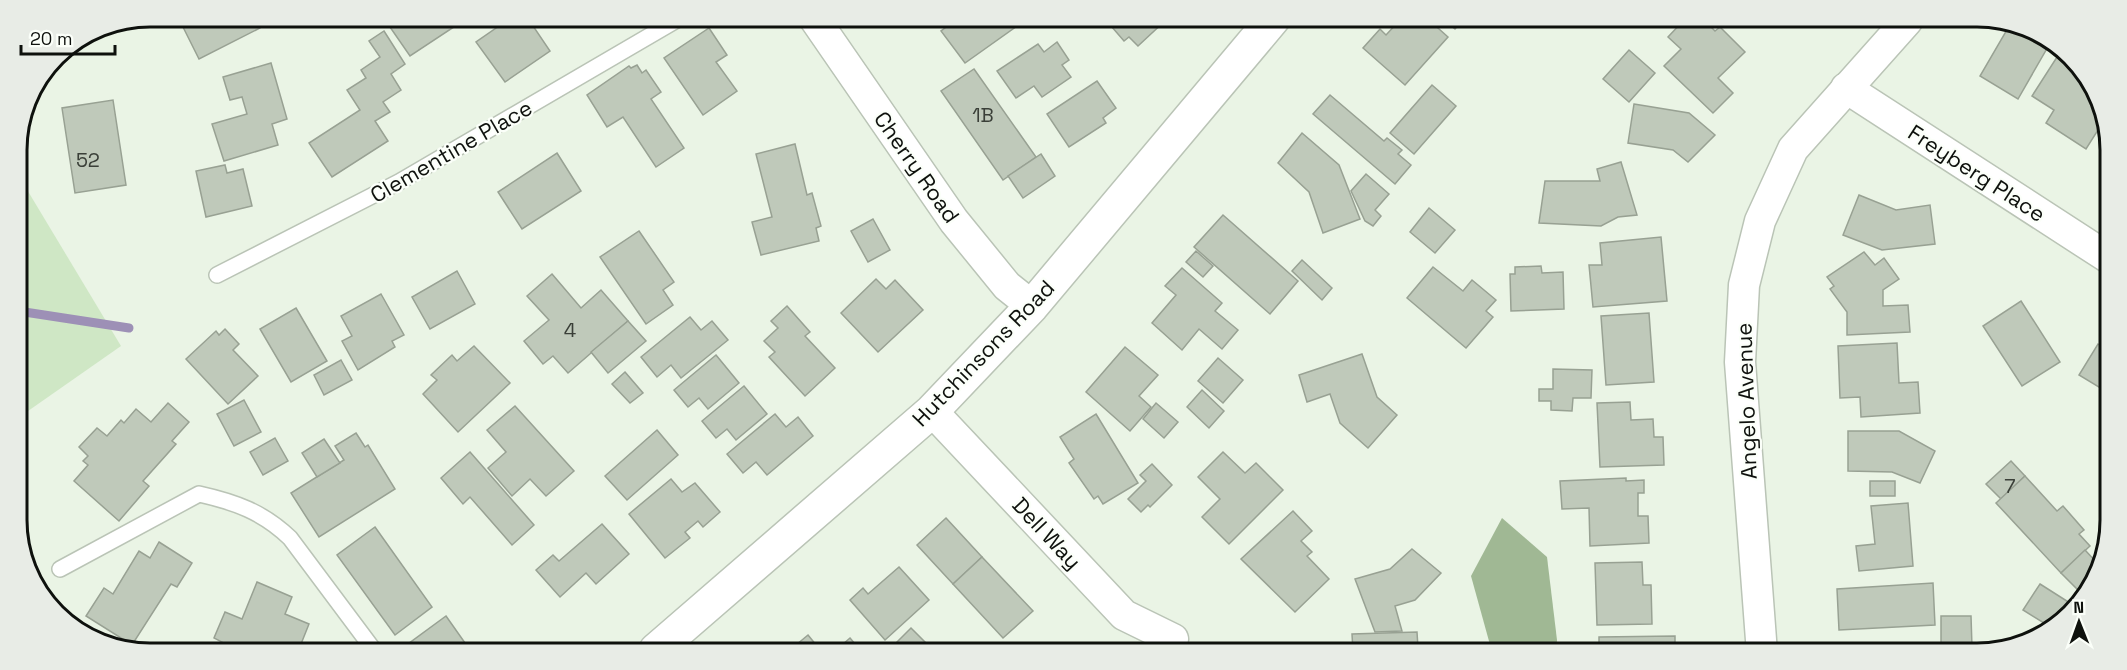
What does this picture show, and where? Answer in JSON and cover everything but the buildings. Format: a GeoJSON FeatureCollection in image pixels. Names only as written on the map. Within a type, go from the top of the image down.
{"type":"FeatureCollection","features":[{"type":"Feature","properties":{"kind":"street","name":"Cherry Road"},"geometry":{"type":"LineString","coordinates":[[820,27],[954,220],[1007,286],[1032,306]]}},
{"type":"Feature","properties":{"kind":"street","name":"Hutchinsons Road"},"geometry":{"type":"LineString","coordinates":[[664,643],[932,411],[1032,306],[1266,27]]}},
{"type":"Feature","properties":{"kind":"street","name":"Angelo Avenue"},"geometry":{"type":"LineString","coordinates":[[1761,643],[1740,362],[1744,285],[1760,221],[1793,149],[1902,27]]}},
{"type":"Feature","properties":{"kind":"street","name":"Freyberg Place"},"geometry":{"type":"LineString","coordinates":[[1846,88],[2100,252]]}},
{"type":"Feature","properties":{"kind":"street","name":"Dell Way"},"geometry":{"type":"LineString","coordinates":[[932,411],[1124,615],[1173,639]]}},
{"type":"Feature","properties":{"kind":"lane","name":"Clementine Place"},"geometry":{"type":"LineString","coordinates":[[217,274],[399,182],[665,27]]}},
{"type":"Feature","properties":{"kind":"lane"},"geometry":{"type":"LineString","coordinates":[[60,569],[199,494],[250,509],[274,523],[290,538],[368,643]]}},
{"type":"Feature","properties":{"kind":"green space"},"geometry":{"type":"Polygon","coordinates":[[[27,190],[121,346],[27,412],[27,190]]]}},
{"type":"Feature","properties":{"kind":"green space"},"geometry":{"type":"Polygon","coordinates":[[[1502,518],[1547,557],[1557,643],[1490,643],[1471,576],[1502,518]]]}},
{"type":"Feature","properties":{"kind":"waterway"},"geometry":{"type":"LineString","coordinates":[[27,312],[129,328]]}}]}
